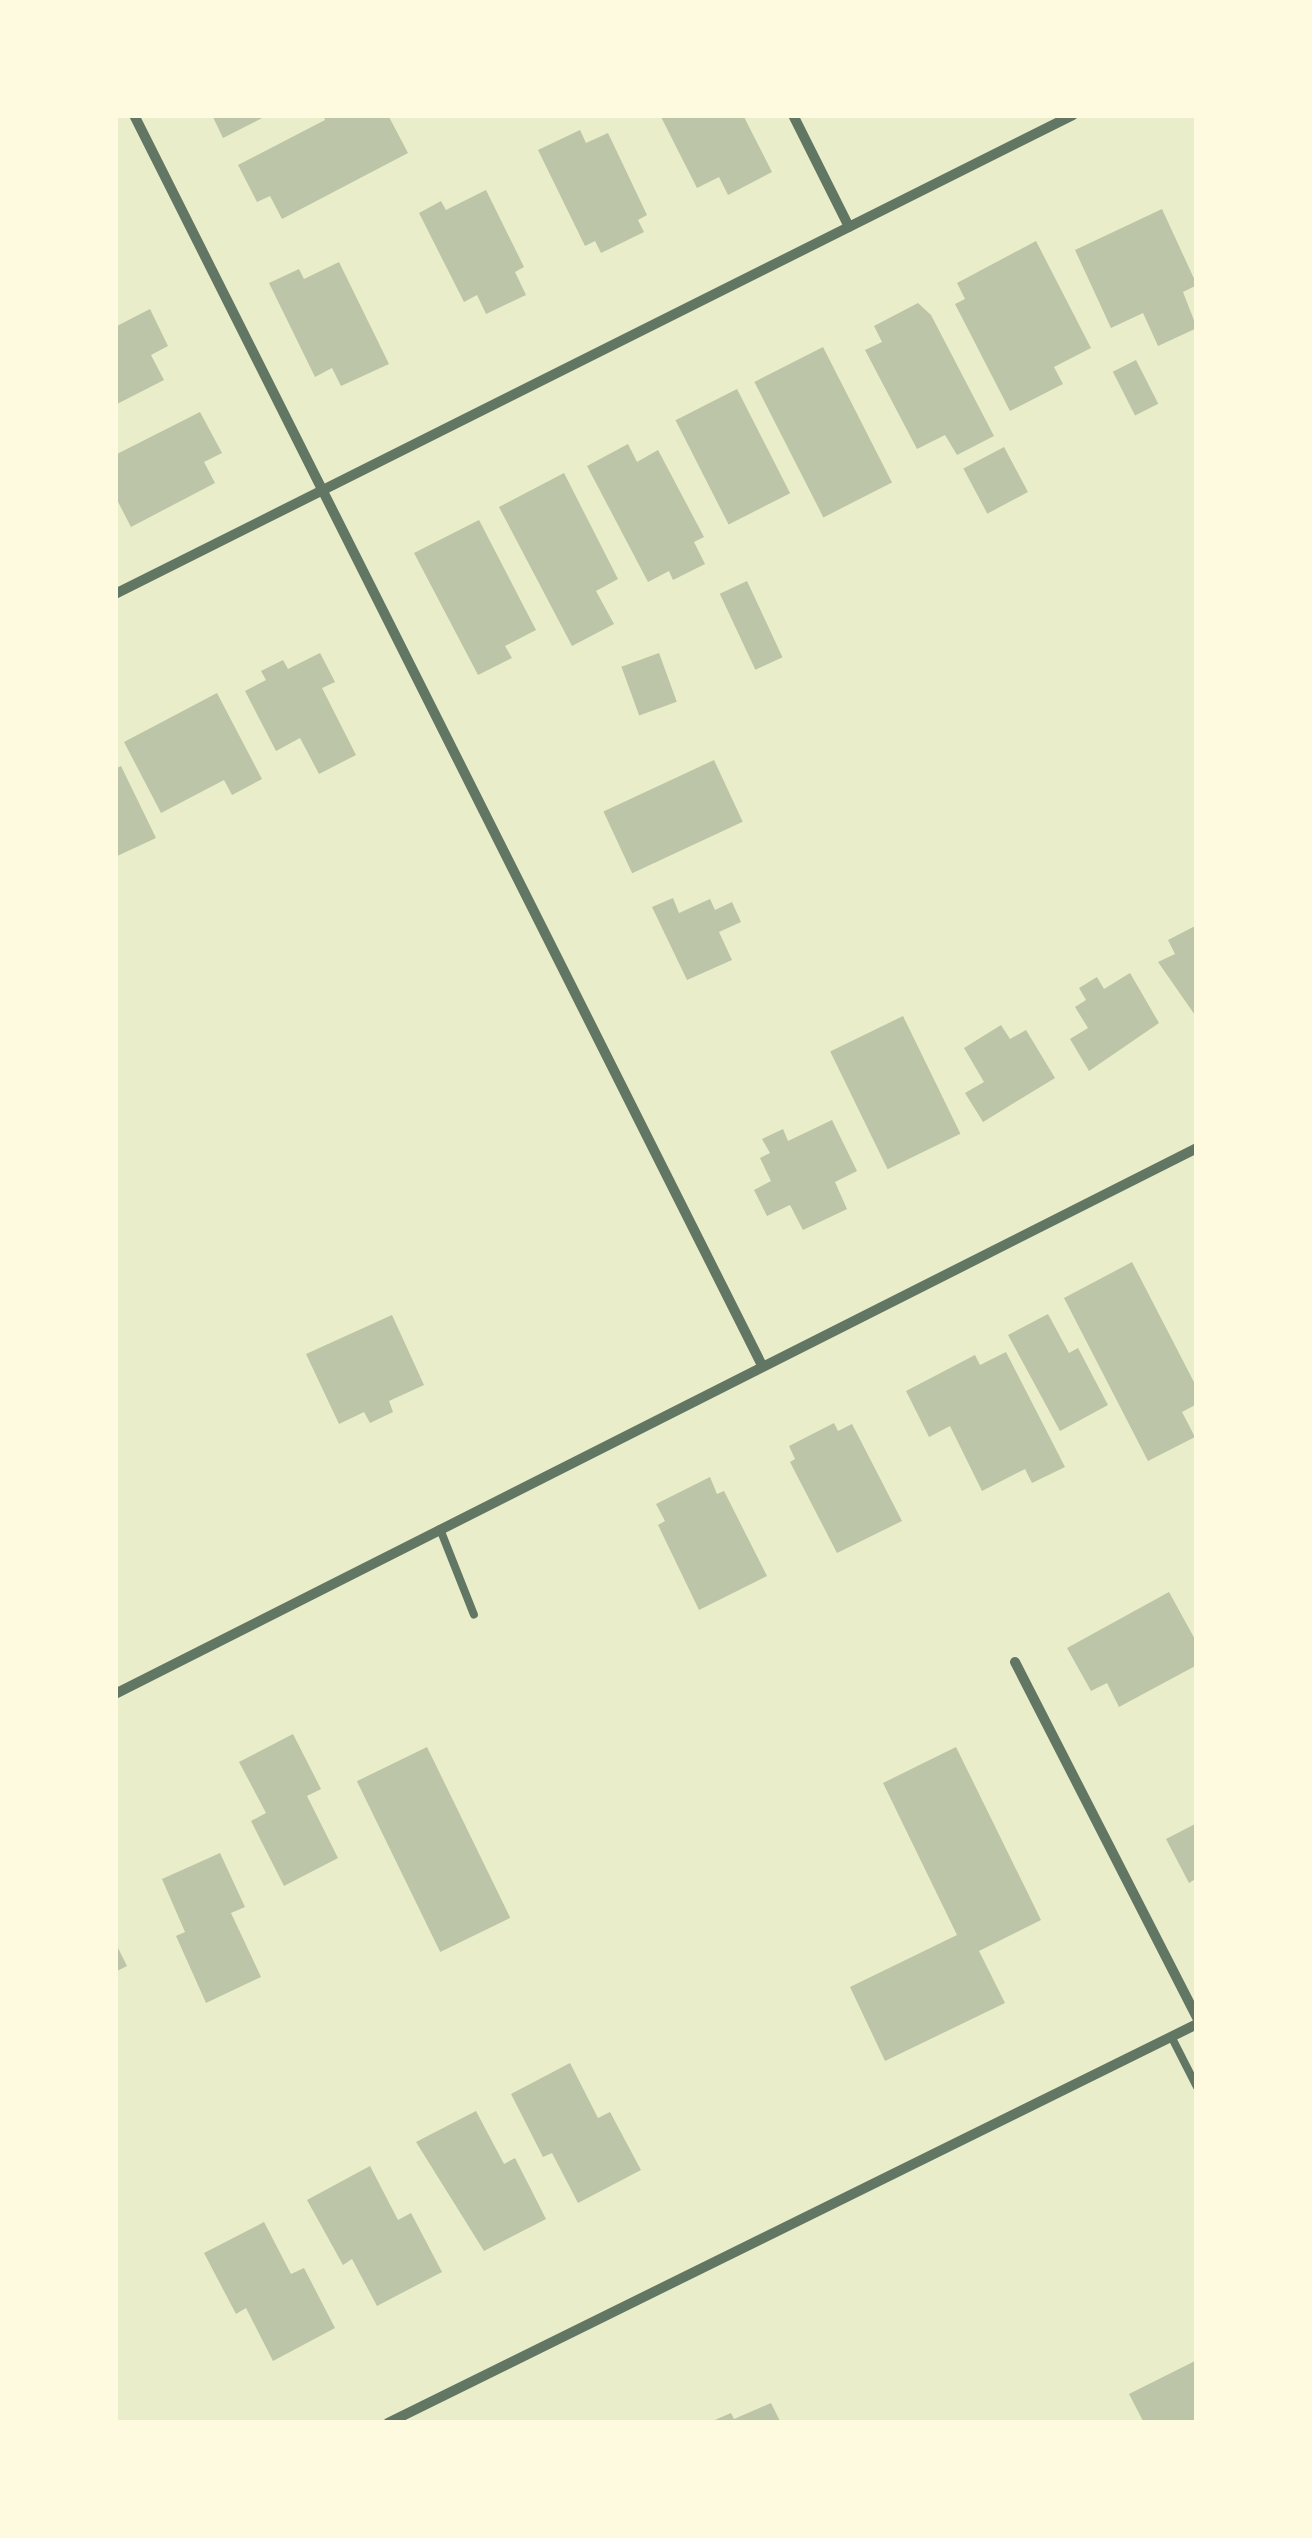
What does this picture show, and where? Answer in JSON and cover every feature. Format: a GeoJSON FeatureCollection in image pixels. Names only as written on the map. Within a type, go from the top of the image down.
{"type":"FeatureCollection","features":[{"type":"Feature","properties":{"kind":"street"},"geometry":{"type":"LineString","coordinates":[[134,115],[762,1365]]}},
{"type":"Feature","properties":{"kind":"street"},"geometry":{"type":"LineString","coordinates":[[793,115],[849,227]]}},
{"type":"Feature","properties":{"kind":"street"},"geometry":{"type":"LineString","coordinates":[[115,594],[1073,115]]}},
{"type":"Feature","properties":{"kind":"street"},"geometry":{"type":"LineString","coordinates":[[115,1694],[1197,1148]]}},
{"type":"Feature","properties":{"kind":"street"},"geometry":{"type":"LineString","coordinates":[[388,2423],[1172,2038],[1197,2021],[1015,1662]]}},
{"type":"Feature","properties":{"kind":"lane"},"geometry":{"type":"LineString","coordinates":[[440,1529],[474,1615]]}},
{"type":"Feature","properties":{"kind":"lane"},"geometry":{"type":"LineString","coordinates":[[1172,2038],[1197,2086]]}},
{"type":"Feature","properties":{"kind":"building"},"geometry":{"type":"Polygon","coordinates":[[[212,115],[268,115],[223,138],[212,115]]]}},
{"type":"Feature","properties":{"kind":"building"},"geometry":{"type":"Polygon","coordinates":[[[323,115],[388,115],[408,153],[282,219],[270,196],[257,202],[238,165],[325,120],[323,115]]]}},
{"type":"Feature","properties":{"kind":"building"},"geometry":{"type":"Polygon","coordinates":[[[660,115],[743,115],[772,172],[728,195],[719,177],[697,188],[660,115]]]}},
{"type":"Feature","properties":{"kind":"building"},"geometry":{"type":"Polygon","coordinates":[[[580,130],[586,143],[608,133],[647,215],[638,220],[644,232],[601,253],[595,241],[585,246],[538,150],[580,130]]]}},
{"type":"Feature","properties":{"kind":"building"},"geometry":{"type":"Polygon","coordinates":[[[486,190],[524,267],[515,272],[526,295],[486,314],[477,295],[464,302],[419,213],[441,201],[446,210],[486,190]]]}},
{"type":"Feature","properties":{"kind":"building"},"geometry":{"type":"Polygon","coordinates":[[[1162,209],[1197,285],[1183,292],[1197,328],[1158,346],[1143,313],[1111,328],[1075,250],[1162,209]]]}},
{"type":"Feature","properties":{"kind":"building"},"geometry":{"type":"Polygon","coordinates":[[[1036,241],[1091,348],[1054,367],[1063,384],[1010,411],[955,304],[965,299],[957,283],[1036,241]]]}},
{"type":"Feature","properties":{"kind":"building"},"geometry":{"type":"Polygon","coordinates":[[[339,262],[389,364],[341,386],[332,368],[315,377],[269,283],[299,269],[304,279],[339,262]]]}},
{"type":"Feature","properties":{"kind":"building"},"geometry":{"type":"Polygon","coordinates":[[[918,303],[931,315],[994,436],[957,455],[945,435],[917,449],[865,350],[882,342],[874,326],[918,303]]]}},
{"type":"Feature","properties":{"kind":"building"},"geometry":{"type":"Polygon","coordinates":[[[150,309],[168,346],[151,355],[164,380],[115,405],[115,327],[150,309]]]}},
{"type":"Feature","properties":{"kind":"building"},"geometry":{"type":"Polygon","coordinates":[[[823,347],[892,482],[823,517],[754,382],[823,347]]]}},
{"type":"Feature","properties":{"kind":"building"},"geometry":{"type":"Polygon","coordinates":[[[1136,360],[1158,404],[1135,415],[1113,372],[1136,360]]]}},
{"type":"Feature","properties":{"kind":"building"},"geometry":{"type":"Polygon","coordinates":[[[737,389],[790,493],[729,525],[676,420],[737,389]]]}},
{"type":"Feature","properties":{"kind":"building"},"geometry":{"type":"Polygon","coordinates":[[[200,412],[222,453],[204,462],[215,483],[131,527],[115,496],[115,455],[200,412]]]}},
{"type":"Feature","properties":{"kind":"building"},"geometry":{"type":"Polygon","coordinates":[[[628,444],[637,462],[658,450],[704,537],[694,542],[705,564],[673,580],[669,571],[648,582],[587,466],[628,444]]]}},
{"type":"Feature","properties":{"kind":"building"},"geometry":{"type":"Polygon","coordinates":[[[1004,447],[1028,492],[987,514],[963,469],[1004,447]]]}},
{"type":"Feature","properties":{"kind":"building"},"geometry":{"type":"Polygon","coordinates":[[[564,473],[618,579],[596,591],[614,624],[572,646],[499,507],[564,473]]]}},
{"type":"Feature","properties":{"kind":"building"},"geometry":{"type":"Polygon","coordinates":[[[479,520],[536,630],[505,646],[512,658],[478,675],[414,553],[479,520]]]}},
{"type":"Feature","properties":{"kind":"building"},"geometry":{"type":"Polygon","coordinates":[[[747,581],[782,657],[755,670],[720,594],[747,581]]]}},
{"type":"Feature","properties":{"kind":"building"},"geometry":{"type":"Polygon","coordinates":[[[320,653],[335,682],[322,688],[356,755],[319,774],[300,738],[276,751],[245,691],[266,680],[261,671],[283,660],[288,669],[320,653]]]}},
{"type":"Feature","properties":{"kind":"building"},"geometry":{"type":"Polygon","coordinates":[[[659,653],[677,702],[639,716],[621,667],[659,653]]]}},
{"type":"Feature","properties":{"kind":"building"},"geometry":{"type":"Polygon","coordinates":[[[217,693],[262,779],[232,795],[224,780],[161,813],[124,742],[217,693]]]}},
{"type":"Feature","properties":{"kind":"building"},"geometry":{"type":"Polygon","coordinates":[[[714,760],[743,822],[632,873],[603,812],[714,760]]]}},
{"type":"Feature","properties":{"kind":"building"},"geometry":{"type":"Polygon","coordinates":[[[121,766],[156,838],[115,857],[115,769],[121,766]]]}},
{"type":"Feature","properties":{"kind":"building"},"geometry":{"type":"Polygon","coordinates":[[[673,898],[679,913],[710,899],[715,910],[732,902],[741,922],[719,932],[732,960],[687,980],[652,907],[673,898]]]}},
{"type":"Feature","properties":{"kind":"building"},"geometry":{"type":"Polygon","coordinates":[[[1197,925],[1197,1018],[1158,962],[1175,954],[1168,940],[1197,925]]]}},
{"type":"Feature","properties":{"kind":"building"},"geometry":{"type":"Polygon","coordinates":[[[1130,973],[1159,1023],[1089,1071],[1070,1039],[1088,1028],[1075,1007],[1086,1000],[1079,988],[1097,977],[1104,989],[1130,973]]]}},
{"type":"Feature","properties":{"kind":"building"},"geometry":{"type":"Polygon","coordinates":[[[903,1016],[960,1134],[888,1169],[830,1052],[903,1016]]]}},
{"type":"Feature","properties":{"kind":"building"},"geometry":{"type":"Polygon","coordinates":[[[1001,1025],[1010,1039],[1026,1030],[1055,1078],[983,1122],[965,1093],[984,1082],[964,1048],[1001,1025]]]}},
{"type":"Feature","properties":{"kind":"building"},"geometry":{"type":"Polygon","coordinates":[[[832,1120],[857,1171],[835,1182],[847,1209],[803,1230],[790,1205],[767,1216],[754,1190],[771,1181],[760,1158],[770,1153],[762,1139],[783,1129],[788,1141],[832,1120]]]}},
{"type":"Feature","properties":{"kind":"building"},"geometry":{"type":"Polygon","coordinates":[[[1132,1262],[1197,1388],[1197,1404],[1182,1412],[1195,1437],[1148,1461],[1064,1298],[1132,1262]]]}},
{"type":"Feature","properties":{"kind":"building"},"geometry":{"type":"Polygon","coordinates":[[[1048,1314],[1069,1353],[1078,1348],[1108,1405],[1060,1431],[1008,1335],[1048,1314]]]}},
{"type":"Feature","properties":{"kind":"building"},"geometry":{"type":"Polygon","coordinates":[[[392,1315],[424,1385],[389,1401],[393,1412],[370,1423],[364,1412],[339,1424],[306,1354],[392,1315]]]}},
{"type":"Feature","properties":{"kind":"building"},"geometry":{"type":"Polygon","coordinates":[[[1006,1352],[1065,1467],[1032,1483],[1025,1469],[982,1491],[950,1426],[929,1437],[906,1391],[975,1355],[980,1365],[1006,1352]]]}},
{"type":"Feature","properties":{"kind":"building"},"geometry":{"type":"Polygon","coordinates":[[[834,1423],[838,1431],[852,1424],[902,1521],[837,1553],[790,1462],[795,1459],[789,1446],[834,1423]]]}},
{"type":"Feature","properties":{"kind":"building"},"geometry":{"type":"Polygon","coordinates":[[[710,1477],[717,1494],[724,1491],[767,1576],[699,1610],[658,1525],[665,1521],[656,1504],[710,1477]]]}},
{"type":"Feature","properties":{"kind":"building"},"geometry":{"type":"Polygon","coordinates":[[[1169,1592],[1197,1643],[1197,1665],[1119,1707],[1107,1683],[1091,1691],[1067,1648],[1169,1592]]]}},
{"type":"Feature","properties":{"kind":"building"},"geometry":{"type":"Polygon","coordinates":[[[293,1734],[321,1789],[307,1796],[338,1858],[284,1886],[251,1821],[266,1813],[239,1762],[293,1734]]]}},
{"type":"Feature","properties":{"kind":"building"},"geometry":{"type":"Polygon","coordinates":[[[427,1747],[510,1918],[440,1952],[357,1781],[427,1747]]]}},
{"type":"Feature","properties":{"kind":"building"},"geometry":{"type":"Polygon","coordinates":[[[956,1747],[1041,1920],[979,1951],[1005,2003],[885,2061],[850,1987],[957,1935],[883,1783],[956,1747]]]}},
{"type":"Feature","properties":{"kind":"building"},"geometry":{"type":"Polygon","coordinates":[[[1197,1823],[1197,1878],[1189,1883],[1166,1839],[1197,1823]]]}},
{"type":"Feature","properties":{"kind":"building"},"geometry":{"type":"Polygon","coordinates":[[[220,1853],[245,1907],[231,1913],[261,1977],[206,2003],[176,1936],[185,1932],[162,1879],[220,1853]]]}},
{"type":"Feature","properties":{"kind":"building"},"geometry":{"type":"Polygon","coordinates":[[[115,1942],[127,1966],[115,1972],[115,1942]]]}},
{"type":"Feature","properties":{"kind":"building"},"geometry":{"type":"Polygon","coordinates":[[[570,2063],[598,2118],[610,2112],[641,2170],[578,2203],[552,2153],[543,2157],[511,2094],[570,2063]]]}},
{"type":"Feature","properties":{"kind":"building"},"geometry":{"type":"Polygon","coordinates":[[[476,2111],[504,2164],[515,2158],[546,2219],[484,2251],[416,2142],[476,2111]]]}},
{"type":"Feature","properties":{"kind":"building"},"geometry":{"type":"Polygon","coordinates":[[[370,2166],[398,2220],[411,2213],[442,2272],[377,2306],[352,2259],[343,2265],[307,2200],[370,2166]]]}},
{"type":"Feature","properties":{"kind":"building"},"geometry":{"type":"Polygon","coordinates":[[[264,2222],[291,2274],[304,2268],[335,2328],[273,2361],[246,2308],[236,2314],[204,2253],[264,2222]]]}},
{"type":"Feature","properties":{"kind":"building"},"geometry":{"type":"Polygon","coordinates":[[[1197,2360],[1197,2423],[1144,2423],[1129,2394],[1197,2360]]]}},
{"type":"Feature","properties":{"kind":"building"},"geometry":{"type":"Polygon","coordinates":[[[771,2403],[781,2423],[708,2423],[731,2413],[734,2419],[771,2403]]]}}]}
